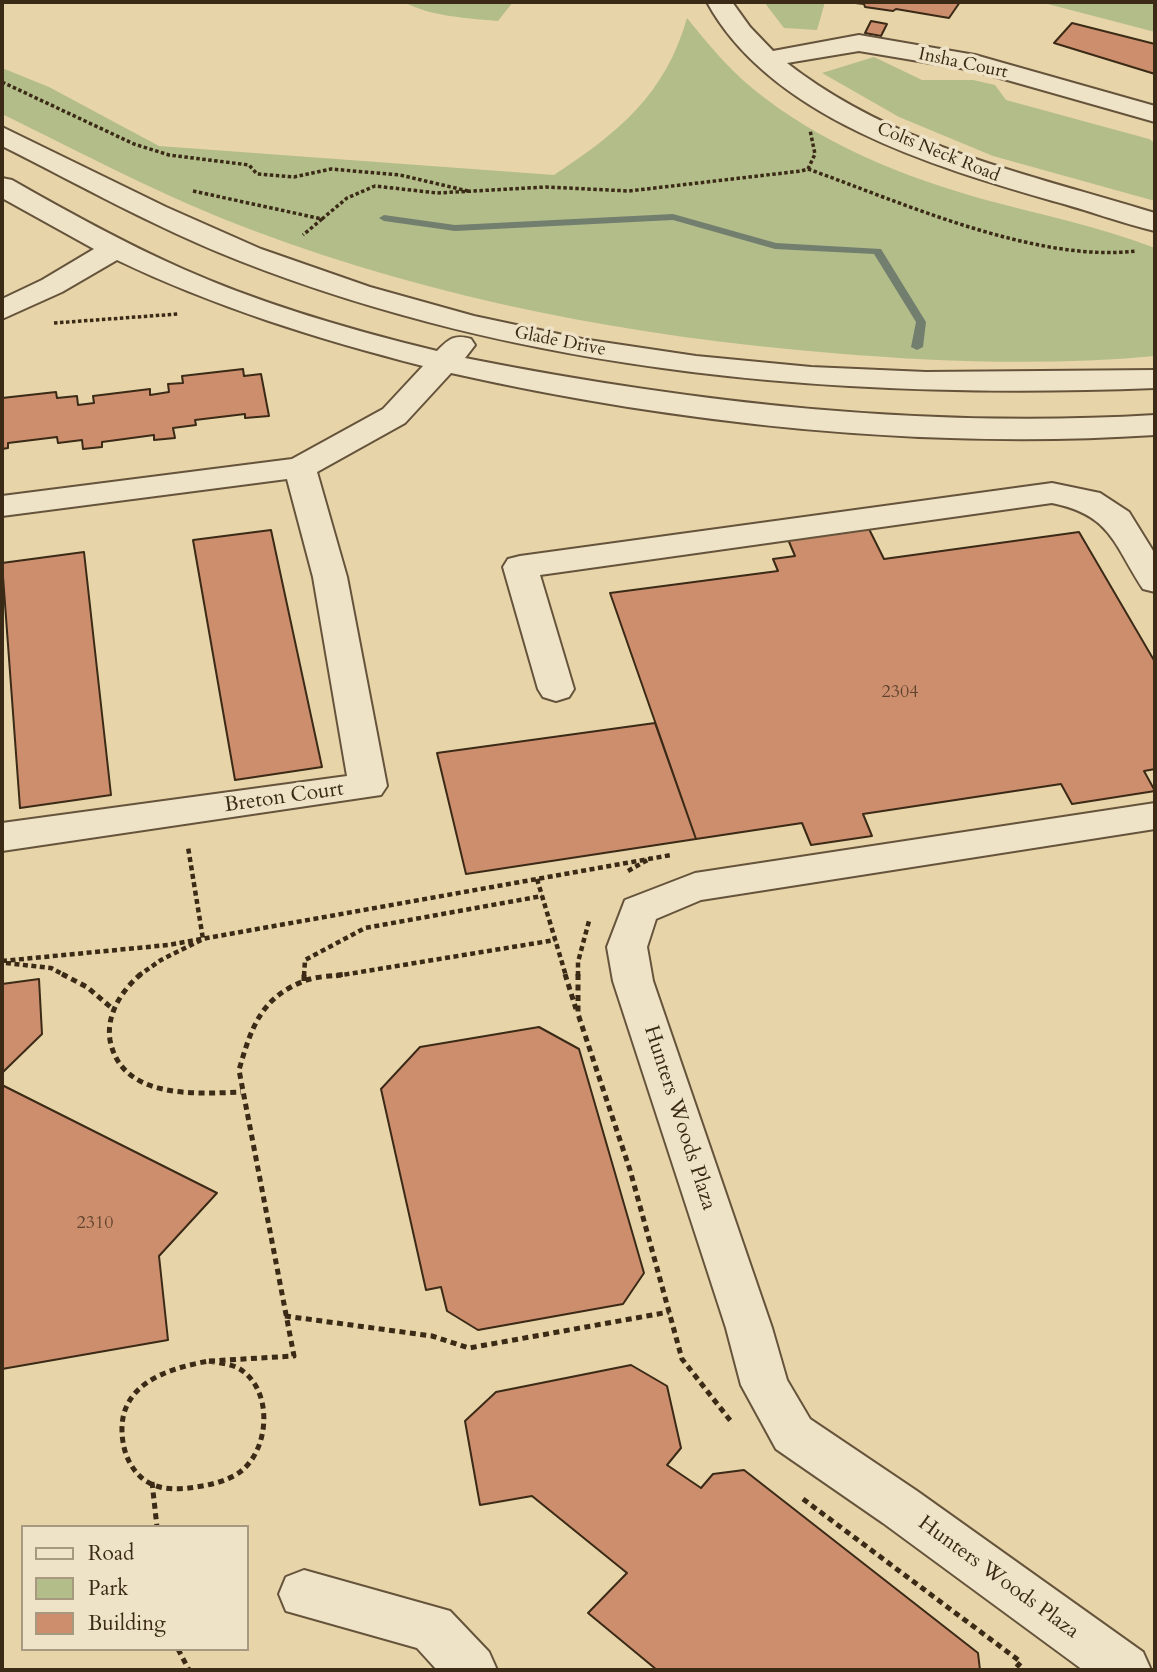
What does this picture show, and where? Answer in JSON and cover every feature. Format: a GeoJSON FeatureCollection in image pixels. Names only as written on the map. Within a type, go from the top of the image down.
{"type":"FeatureCollection","features":[{"type":"Feature","properties":{"kind":"street","name":"Colts Neck Road"},"geometry":{"type":"LineString","coordinates":[[720,2],[745,37],[768,61],[843,113],[905,144],[1016,183],[1155,222]]}},
{"type":"Feature","properties":{"kind":"street","name":"Insha Court"},"geometry":{"type":"LineString","coordinates":[[768,61],[797,52],[859,43],[975,64],[1155,114]]}},
{"type":"Feature","properties":{"kind":"street","name":"Glade Drive"},"geometry":{"type":"LineString","coordinates":[[2,135],[249,255],[367,296],[475,325],[638,357],[781,373],[977,384],[1155,379]]}},
{"type":"Feature","properties":{"kind":"street","name":"Glade Drive"},"geometry":{"type":"LineString","coordinates":[[2,186],[115,249],[251,305],[386,347],[519,378],[613,394],[779,416],[884,425],[1002,429],[1153,429]]}},
{"type":"Feature","properties":{"kind":"street"},"geometry":{"type":"LineString","coordinates":[[2,310],[52,286],[115,249]]}},
{"type":"Feature","properties":{"kind":"street"},"geometry":{"type":"LineString","coordinates":[[2,506],[300,468],[394,416],[447,362],[475,325]]}},
{"type":"Feature","properties":{"kind":"street","name":"Breton Court"},"geometry":{"type":"LineString","coordinates":[[2,837],[368,786],[330,577],[300,468]]}},
{"type":"Feature","properties":{"kind":"street"},"geometry":{"type":"LineString","coordinates":[[556,689],[520,567],[1052,493],[1088,500],[1117,519],[1155,580]]}},
{"type":"Feature","properties":{"kind":"street","name":"Hunters Woods Plaza"},"geometry":{"type":"LineString","coordinates":[[1125,1670],[900,1507],[793,1434],[765,1385],[749,1328],[634,981],[626,947],[639,910],[695,887],[1155,816]]}},
{"type":"Feature","properties":{"kind":"street"},"geometry":{"type":"LineString","coordinates":[[304,1594],[432,1628],[471,1670]]}},
{"type":"Feature","properties":{"kind":"path"},"geometry":{"type":"LineString","coordinates":[[2,82],[97,128],[169,155],[249,165],[257,174],[294,177],[331,169],[400,175],[474,192]]}},
{"type":"Feature","properties":{"kind":"path"},"geometry":{"type":"LineString","coordinates":[[808,169],[815,154],[809,126]]}},
{"type":"Feature","properties":{"kind":"path"},"geometry":{"type":"LineString","coordinates":[[303,235],[346,198],[375,186],[437,193],[546,187],[637,191],[808,169],[918,209],[1022,242],[1091,253],[1138,251]]}},
{"type":"Feature","properties":{"kind":"path"},"geometry":{"type":"LineString","coordinates":[[188,190],[321,219]]}},
{"type":"Feature","properties":{"kind":"path"},"geometry":{"type":"LineString","coordinates":[[43,324],[186,313]]}},
{"type":"Feature","properties":{"kind":"path"},"geometry":{"type":"LineString","coordinates":[[183,812],[203,939]]}},
{"type":"Feature","properties":{"kind":"path"},"geometry":{"type":"LineString","coordinates":[[2,962],[203,939],[676,854]]}},
{"type":"Feature","properties":{"kind":"path"},"geometry":{"type":"LineString","coordinates":[[537,879],[578,1014]]}},
{"type":"Feature","properties":{"kind":"path"},"geometry":{"type":"LineString","coordinates":[[304,981],[305,960],[365,928],[542,896]]}},
{"type":"Feature","properties":{"kind":"path"},"geometry":{"type":"LineString","coordinates":[[203,939],[146,970],[120,998],[109,1022],[109,1046],[118,1066],[137,1081],[187,1094],[241,1092]]}},
{"type":"Feature","properties":{"kind":"path"},"geometry":{"type":"LineString","coordinates":[[208,1361],[242,1370],[260,1389],[263,1418],[259,1447],[241,1471],[211,1484],[173,1490],[142,1478],[125,1453],[121,1419],[136,1391],[165,1373],[208,1361],[294,1356],[241,1092],[239,1070],[256,1022],[267,1003],[304,981],[555,940]]}},
{"type":"Feature","properties":{"kind":"path"},"geometry":{"type":"LineString","coordinates":[[2,962],[51,968],[87,987],[114,1010]]}},
{"type":"Feature","properties":{"kind":"path"},"geometry":{"type":"LineString","coordinates":[[285,1315],[432,1336],[469,1348],[669,1312]]}},
{"type":"Feature","properties":{"kind":"path"},"geometry":{"type":"LineString","coordinates":[[152,1482],[157,1525]]}},
{"type":"Feature","properties":{"kind":"path"},"geometry":{"type":"LineString","coordinates":[[179,1651],[189,1670]]}},
{"type":"Feature","properties":{"kind":"path"},"geometry":{"type":"LineString","coordinates":[[1014,1670],[1021,1662]]}},
{"type":"Feature","properties":{"kind":"green space"},"geometry":{"type":"Polygon","coordinates":[[[404,2],[513,2],[498,21],[438,14],[404,2]]]}},
{"type":"Feature","properties":{"kind":"green space"},"geometry":{"type":"Polygon","coordinates":[[[764,2],[825,2],[817,30],[784,28],[764,2]]]}},
{"type":"Feature","properties":{"kind":"green space"},"geometry":{"type":"Polygon","coordinates":[[[1040,2],[1155,2],[1155,32],[1040,2]]]}},
{"type":"Feature","properties":{"kind":"green space"},"geometry":{"type":"Polygon","coordinates":[[[687,18],[718,55],[752,88],[778,108],[834,142],[924,181],[1155,248],[1155,356],[1034,362],[872,356],[684,337],[538,312],[393,276],[252,230],[157,190],[2,114],[2,68],[49,87],[159,146],[554,175],[599,143],[637,109],[666,69],[687,18]]]}},
{"type":"Feature","properties":{"kind":"green space"},"geometry":{"type":"Polygon","coordinates":[[[874,57],[922,80],[973,80],[995,85],[1006,100],[1149,139],[1155,143],[1155,201],[993,156],[899,117],[822,73],[874,57]]]}},
{"type":"Feature","properties":{"kind":"building"},"geometry":{"type":"Polygon","coordinates":[[[847,2],[960,2],[949,18],[865,7],[864,4],[847,2]]]}},
{"type":"Feature","properties":{"kind":"building"},"geometry":{"type":"Polygon","coordinates":[[[871,21],[887,24],[881,36],[865,33],[871,21]]]}},
{"type":"Feature","properties":{"kind":"building"},"geometry":{"type":"Polygon","coordinates":[[[1072,23],[1155,44],[1155,74],[1054,43],[1072,23]]]}},
{"type":"Feature","properties":{"kind":"building"},"geometry":{"type":"Polygon","coordinates":[[[243,369],[244,376],[261,374],[269,416],[245,418],[245,414],[195,420],[196,425],[173,428],[175,438],[154,440],[154,435],[102,442],[102,447],[83,449],[82,440],[58,443],[57,437],[8,443],[8,448],[2,449],[2,398],[56,392],[57,398],[77,396],[78,405],[94,403],[93,396],[150,389],[150,395],[169,392],[168,384],[183,383],[182,376],[243,369]]]}},
{"type":"Feature","properties":{"kind":"building"},"geometry":{"type":"Polygon","coordinates":[[[868,527],[884,559],[1079,532],[1155,662],[1155,769],[1144,771],[1155,791],[1072,804],[1061,784],[863,814],[872,836],[811,845],[802,823],[696,839],[610,593],[778,571],[773,559],[795,556],[787,537],[868,527]]]}},
{"type":"Feature","properties":{"kind":"building"},"geometry":{"type":"Polygon","coordinates":[[[271,530],[322,767],[235,780],[193,540],[271,530]]]}},
{"type":"Feature","properties":{"kind":"building"},"geometry":{"type":"Polygon","coordinates":[[[84,552],[111,795],[20,808],[2,563],[84,552]]]}},
{"type":"Feature","properties":{"kind":"building"},"geometry":{"type":"Polygon","coordinates":[[[655,723],[696,839],[466,874],[437,753],[655,723]]]}},
{"type":"Feature","properties":{"kind":"building"},"geometry":{"type":"Polygon","coordinates":[[[39,979],[42,1034],[2,1073],[2,984],[39,979]]]}},
{"type":"Feature","properties":{"kind":"building"},"geometry":{"type":"Polygon","coordinates":[[[539,1027],[579,1049],[644,1273],[623,1304],[478,1330],[447,1311],[441,1287],[426,1290],[381,1089],[420,1047],[539,1027]]]}},
{"type":"Feature","properties":{"kind":"building"},"geometry":{"type":"Polygon","coordinates":[[[2,1085],[217,1193],[159,1256],[168,1340],[2,1369],[2,1085]]]}},
{"type":"Feature","properties":{"kind":"building"},"geometry":{"type":"Polygon","coordinates":[[[631,1365],[667,1386],[681,1448],[667,1465],[701,1488],[713,1474],[744,1470],[978,1653],[980,1670],[657,1670],[588,1613],[627,1573],[532,1496],[480,1505],[465,1421],[496,1392],[631,1365]]]}},
{"type":"Feature","properties":{"kind":"waterway"},"geometry":{"type":"LineString","coordinates":[[384,218],[455,228],[673,217],[775,246],[877,251],[921,322],[917,347]]}}]}
